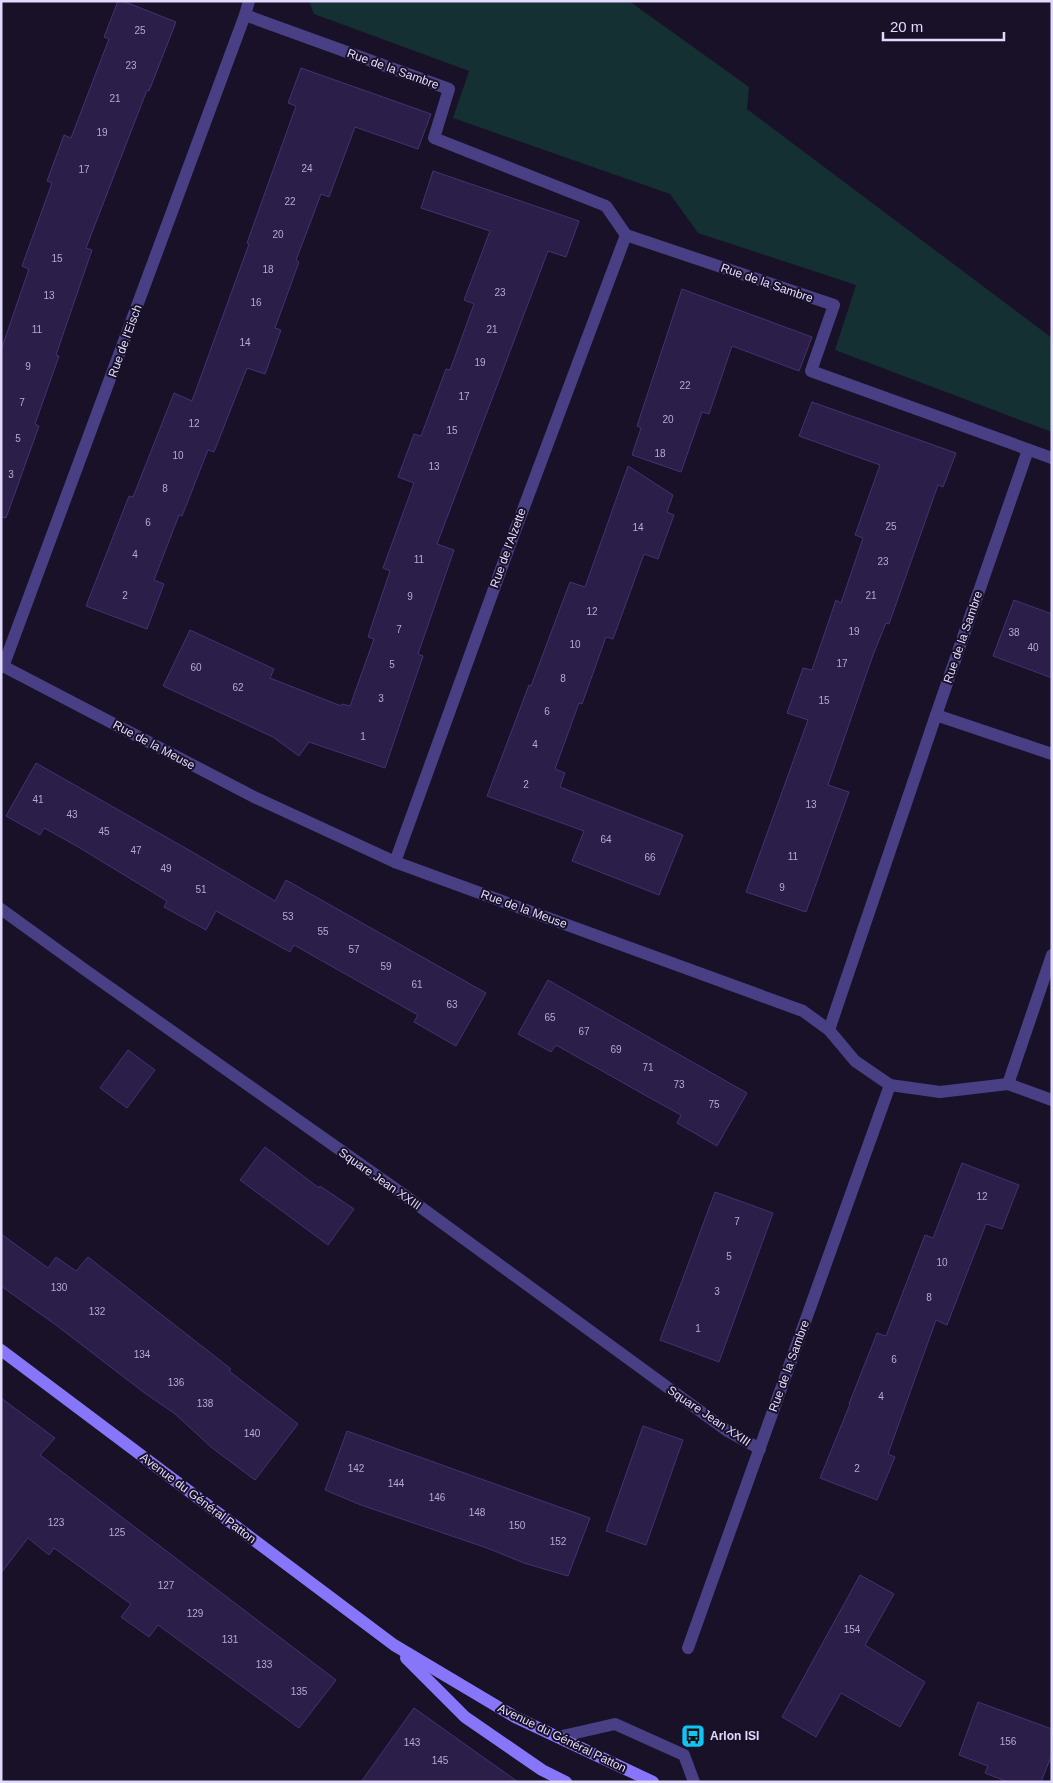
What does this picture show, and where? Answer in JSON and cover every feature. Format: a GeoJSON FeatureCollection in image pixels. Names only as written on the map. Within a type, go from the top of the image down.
{"type":"FeatureCollection","features":[{"type":"Feature","properties":{"kind":"main road","name":"Avenue du Général Patton"},"geometry":{"type":"LineString","coordinates":[[1,1350],[394,1645],[515,1717],[653,1782]]}},
{"type":"Feature","properties":{"kind":"main road","name":"Avenue du Général Patton"},"geometry":{"type":"LineString","coordinates":[[394,1645],[465,1717],[542,1770],[566,1782]]}},
{"type":"Feature","properties":{"kind":"street"},"geometry":{"type":"LineString","coordinates":[[245,15],[249,1]]}},
{"type":"Feature","properties":{"kind":"street","name":"Rue de la Sambre"},"geometry":{"type":"LineString","coordinates":[[245,15],[449,89],[434,138],[606,206],[626,235],[834,305],[811,371],[1028,450],[828,1030]]}},
{"type":"Feature","properties":{"kind":"street","name":"Rue de l'Eisch"},"geometry":{"type":"LineString","coordinates":[[2,666],[245,15]]}},
{"type":"Feature","properties":{"kind":"street","name":"Rue de l'Alzette"},"geometry":{"type":"LineString","coordinates":[[395,862],[512,538],[626,235]]}},
{"type":"Feature","properties":{"kind":"street"},"geometry":{"type":"LineString","coordinates":[[1028,450],[1052,458]]}},
{"type":"Feature","properties":{"kind":"street","name":"Rue de la Meuse"},"geometry":{"type":"LineString","coordinates":[[2,666],[254,797],[395,862],[803,1011],[828,1030],[855,1062],[890,1085],[940,1092],[1008,1084],[1052,1100]]}},
{"type":"Feature","properties":{"kind":"street"},"geometry":{"type":"LineString","coordinates":[[936,715],[1052,754]]}},
{"type":"Feature","properties":{"kind":"street","name":"Square Jean XXIII"},"geometry":{"type":"LineString","coordinates":[[1,909],[404,1195],[726,1430],[760,1449]]}},
{"type":"Feature","properties":{"kind":"street"},"geometry":{"type":"LineString","coordinates":[[1008,1084],[1052,955]]}},
{"type":"Feature","properties":{"kind":"street","name":"Rue de la Sambre"},"geometry":{"type":"LineString","coordinates":[[688,1648],[890,1085]]}},
{"type":"Feature","properties":{"kind":"street"},"geometry":{"type":"LineString","coordinates":[[558,1737],[615,1724],[684,1755],[694,1782]]}},
{"type":"Feature","properties":{"kind":"green space"},"geometry":{"type":"Polygon","coordinates":[[[309,1],[629,1],[749,87],[747,109],[1052,338],[1052,432],[835,350],[856,285],[698,233],[670,194],[453,118],[469,71],[314,14],[309,1]]]}},
{"type":"Feature","properties":{"kind":"building"},"geometry":{"type":"Polygon","coordinates":[[[118,1],[123,1],[176,22],[149,91],[147,90],[86,248],[92,250],[56,355],[59,356],[35,424],[39,426],[6,518],[1,517],[1,350],[29,269],[22,266],[52,183],[47,181],[64,135],[71,138],[109,39],[104,37],[118,1]]]}},
{"type":"Feature","properties":{"kind":"building"},"geometry":{"type":"Polygon","coordinates":[[[301,68],[431,114],[418,149],[355,127],[329,197],[321,194],[296,260],[299,262],[275,328],[281,330],[265,374],[247,368],[214,452],[208,450],[182,516],[179,515],[154,580],[164,584],[147,629],[86,606],[129,496],[133,497],[174,393],[192,401],[249,244],[247,243],[296,106],[288,103],[301,68]]]}},
{"type":"Feature","properties":{"kind":"building"},"geometry":{"type":"Polygon","coordinates":[[[433,171],[579,221],[566,257],[548,251],[437,544],[454,550],[418,654],[423,656],[385,768],[309,742],[299,756],[273,737],[163,686],[190,630],[274,669],[270,678],[341,706],[342,704],[350,706],[374,639],[368,637],[390,571],[383,568],[414,483],[398,477],[414,434],[421,436],[446,369],[450,370],[474,304],[464,300],[490,231],[421,208],[433,171]]]}},
{"type":"Feature","properties":{"kind":"building"},"geometry":{"type":"Polygon","coordinates":[[[682,289],[812,337],[799,371],[732,346],[709,414],[702,412],[681,472],[632,455],[641,428],[637,426],[682,289]]]}},
{"type":"Feature","properties":{"kind":"building"},"geometry":{"type":"Polygon","coordinates":[[[812,402],[956,453],[943,487],[938,485],[889,624],[886,623],[873,655],[828,785],[849,792],[806,912],[746,892],[808,720],[787,713],[803,668],[812,670],[836,600],[841,603],[863,538],[855,535],[880,465],[799,436],[812,402]]]}},
{"type":"Feature","properties":{"kind":"building"},"geometry":{"type":"Polygon","coordinates":[[[628,466],[673,495],[667,512],[674,515],[658,559],[644,554],[613,639],[606,637],[582,704],[579,703],[555,769],[565,773],[560,787],[683,835],[659,895],[572,861],[584,831],[487,796],[570,582],[585,587],[628,466]]]}},
{"type":"Feature","properties":{"kind":"building"},"geometry":{"type":"Polygon","coordinates":[[[1014,600],[1052,614],[1052,678],[993,656],[1014,600]]]}},
{"type":"Feature","properties":{"kind":"building"},"geometry":{"type":"Polygon","coordinates":[[[36,763],[275,901],[286,880],[486,993],[456,1046],[414,1022],[418,1015],[294,945],[290,952],[216,911],[206,930],[164,907],[167,901],[75,845],[44,828],[40,835],[6,816],[36,763]]]}},
{"type":"Feature","properties":{"kind":"building"},"geometry":{"type":"Polygon","coordinates":[[[548,980],[747,1093],[717,1146],[677,1123],[681,1115],[556,1045],[551,1052],[518,1034],[548,980]]]}},
{"type":"Feature","properties":{"kind":"building"},"geometry":{"type":"Polygon","coordinates":[[[128,1050],[155,1070],[127,1108],[100,1088],[128,1050]]]}},
{"type":"Feature","properties":{"kind":"building"},"geometry":{"type":"Polygon","coordinates":[[[265,1147],[319,1188],[320,1186],[354,1209],[328,1245],[240,1180],[265,1147]]]}},
{"type":"Feature","properties":{"kind":"building"},"geometry":{"type":"Polygon","coordinates":[[[962,1163],[1019,1185],[1002,1229],[986,1224],[947,1325],[936,1320],[888,1454],[895,1457],[877,1500],[820,1478],[877,1333],[886,1336],[925,1235],[933,1238],[962,1163]]]}},
{"type":"Feature","properties":{"kind":"building"},"geometry":{"type":"Polygon","coordinates":[[[715,1192],[773,1213],[719,1362],[660,1340],[715,1192]]]}},
{"type":"Feature","properties":{"kind":"building"},"geometry":{"type":"Polygon","coordinates":[[[1,1234],[48,1268],[56,1257],[76,1271],[88,1257],[298,1424],[255,1480],[211,1447],[174,1413],[1,1286],[1,1234]]]}},
{"type":"Feature","properties":{"kind":"building"},"geometry":{"type":"Polygon","coordinates":[[[1,1398],[55,1438],[40,1455],[336,1680],[299,1728],[158,1625],[149,1637],[121,1617],[131,1604],[54,1548],[49,1555],[28,1538],[1,1573],[1,1398]]]}},
{"type":"Feature","properties":{"kind":"building"},"geometry":{"type":"Polygon","coordinates":[[[643,1426],[683,1440],[646,1545],[606,1531],[643,1426]]]}},
{"type":"Feature","properties":{"kind":"building"},"geometry":{"type":"Polygon","coordinates":[[[347,1431],[590,1518],[568,1576],[524,1563],[487,1548],[361,1505],[325,1490],[347,1431]]]}},
{"type":"Feature","properties":{"kind":"building"},"geometry":{"type":"Polygon","coordinates":[[[860,1575],[894,1594],[865,1645],[925,1682],[900,1727],[841,1693],[816,1737],[782,1717],[860,1575]]]}},
{"type":"Feature","properties":{"kind":"building"},"geometry":{"type":"Polygon","coordinates":[[[978,1702],[1052,1729],[1052,1754],[1041,1782],[1008,1782],[985,1773],[988,1766],[959,1755],[978,1702]]]}},
{"type":"Feature","properties":{"kind":"building"},"geometry":{"type":"Polygon","coordinates":[[[414,1708],[518,1782],[361,1782],[414,1708]]]}},
{"type":"Feature","properties":{"kind":"place","name":"Arlon ISI"},"geometry":{"type":"Point","coordinates":[693,1736]}}]}
